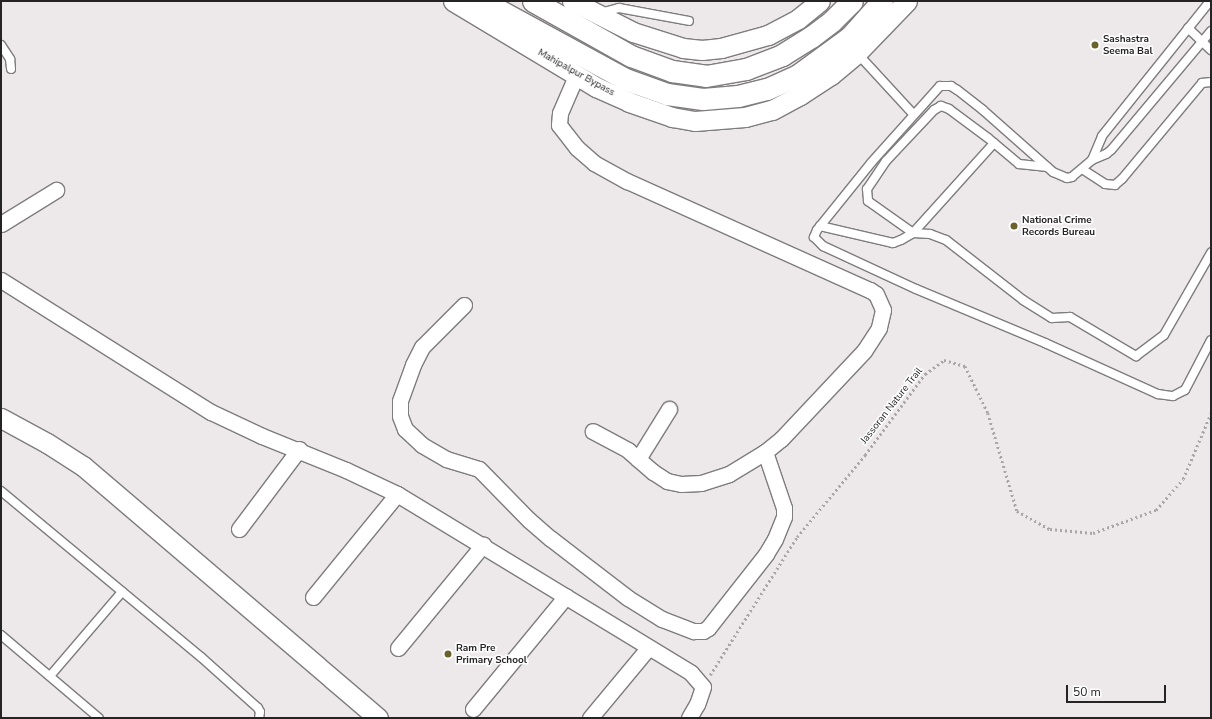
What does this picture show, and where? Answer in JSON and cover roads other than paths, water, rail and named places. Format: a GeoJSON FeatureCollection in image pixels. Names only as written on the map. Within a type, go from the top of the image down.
{"type":"FeatureCollection","features":[{"type":"Feature","properties":{"kind":"main road"},"geometry":{"type":"LineString","coordinates":[[482,1],[625,79],[667,94],[703,99],[746,95],[768,89],[798,75],[850,37],[882,1]]}},
{"type":"Feature","properties":{"kind":"main road"},"geometry":{"type":"LineString","coordinates":[[533,1],[632,56],[672,71],[706,76],[746,69],[782,55],[827,25],[852,1]]}},
{"type":"Feature","properties":{"kind":"street","name":"Mahipalpur Bypass"},"geometry":{"type":"LineString","coordinates":[[453,1],[576,76],[629,102],[672,117],[695,121],[745,117],[772,110],[831,75],[857,53],[907,1]]}},
{"type":"Feature","properties":{"kind":"street"},"geometry":{"type":"LineString","coordinates":[[572,1],[633,32],[684,48],[702,50],[721,48],[768,35],[798,19],[820,1]]}},
{"type":"Feature","properties":{"kind":"street"},"geometry":{"type":"LineString","coordinates":[[576,76],[560,113],[559,125],[577,148],[594,163],[627,181],[870,290],[880,301],[883,310],[882,319],[873,339],[848,367],[765,452],[729,474],[701,483],[691,484],[667,481],[653,472],[613,440],[593,431]]}},
{"type":"Feature","properties":{"kind":"street"},"geometry":{"type":"LineString","coordinates":[[1,224],[56,190]]}},
{"type":"Feature","properties":{"kind":"street"},"geometry":{"type":"LineString","coordinates":[[1,280],[211,412],[262,436],[299,449],[397,494],[691,673],[703,687],[697,704],[689,718]]}},
{"type":"Feature","properties":{"kind":"street"},"geometry":{"type":"LineString","coordinates":[[464,305],[422,347],[413,365],[400,401],[400,416],[405,430],[422,445],[446,460],[479,469],[550,538],[628,598],[662,619],[694,631],[704,631],[708,628],[772,544],[781,527],[784,516],[784,508],[765,452]]}},
{"type":"Feature","properties":{"kind":"street"},"geometry":{"type":"LineString","coordinates":[[638,459],[669,409]]}},
{"type":"Feature","properties":{"kind":"street"},"geometry":{"type":"LineString","coordinates":[[1,418],[47,443],[83,466],[378,718]]}},
{"type":"Feature","properties":{"kind":"street"},"geometry":{"type":"LineString","coordinates":[[239,529],[299,449]]}},
{"type":"Feature","properties":{"kind":"street"},"geometry":{"type":"LineString","coordinates":[[313,597],[397,494]]}},
{"type":"Feature","properties":{"kind":"street"},"geometry":{"type":"LineString","coordinates":[[398,648],[483,545]]}},
{"type":"Feature","properties":{"kind":"street"},"geometry":{"type":"LineString","coordinates":[[474,709],[566,596]]}},
{"type":"Feature","properties":{"kind":"street"},"geometry":{"type":"LineString","coordinates":[[590,718],[649,647]]}},
{"type":"Feature","properties":{"kind":"lane"},"geometry":{"type":"LineString","coordinates":[[1092,160],[1102,136],[1210,1]]}},
{"type":"Feature","properties":{"kind":"lane"},"geometry":{"type":"LineString","coordinates":[[595,14],[620,4],[689,21]]}},
{"type":"Feature","properties":{"kind":"lane"},"geometry":{"type":"LineString","coordinates":[[1188,28],[1211,50]]}},
{"type":"Feature","properties":{"kind":"lane"},"geometry":{"type":"LineString","coordinates":[[1211,31],[1111,150],[1106,154],[1092,160],[1072,177],[1067,178],[1057,174],[1047,167],[983,110],[951,86],[945,84],[940,86],[871,163],[820,226],[814,237],[823,246],[916,289],[1045,343],[1158,394],[1174,396],[1185,390],[1211,340]]}},
{"type":"Feature","properties":{"kind":"lane"},"geometry":{"type":"LineString","coordinates":[[1,45],[10,59],[11,69]]}},
{"type":"Feature","properties":{"kind":"lane"},"geometry":{"type":"LineString","coordinates":[[857,53],[914,115]]}},
{"type":"Feature","properties":{"kind":"lane"},"geometry":{"type":"LineString","coordinates":[[1082,169],[1100,182],[1110,186],[1115,185],[1122,180],[1202,83],[1211,82]]}},
{"type":"Feature","properties":{"kind":"lane"},"geometry":{"type":"LineString","coordinates":[[1047,167],[1019,164],[949,109],[941,106],[934,110],[886,161],[867,188],[868,201],[913,233],[930,234],[946,240],[1023,300],[1052,318],[1070,317],[1136,356],[1164,335],[1211,253]]}},
{"type":"Feature","properties":{"kind":"lane"},"geometry":{"type":"LineString","coordinates":[[820,226],[893,243],[913,233],[994,143]]}},
{"type":"Feature","properties":{"kind":"lane"},"geometry":{"type":"LineString","coordinates":[[1,491],[258,708],[260,718]]}},
{"type":"Feature","properties":{"kind":"lane"},"geometry":{"type":"LineString","coordinates":[[50,676],[122,592]]}},
{"type":"Feature","properties":{"kind":"lane"},"geometry":{"type":"LineString","coordinates":[[1,635],[99,718]]}},
{"type":"Feature","properties":{"kind":"place","name":"Sashastra Seema Bal"},"geometry":{"type":"Point","coordinates":[1095,45]}},
{"type":"Feature","properties":{"kind":"place","name":"National Crime Records Bureau"},"geometry":{"type":"Point","coordinates":[1014,226]}},
{"type":"Feature","properties":{"kind":"place","name":"Ram Pre Primary School"},"geometry":{"type":"Point","coordinates":[448,654]}}]}
